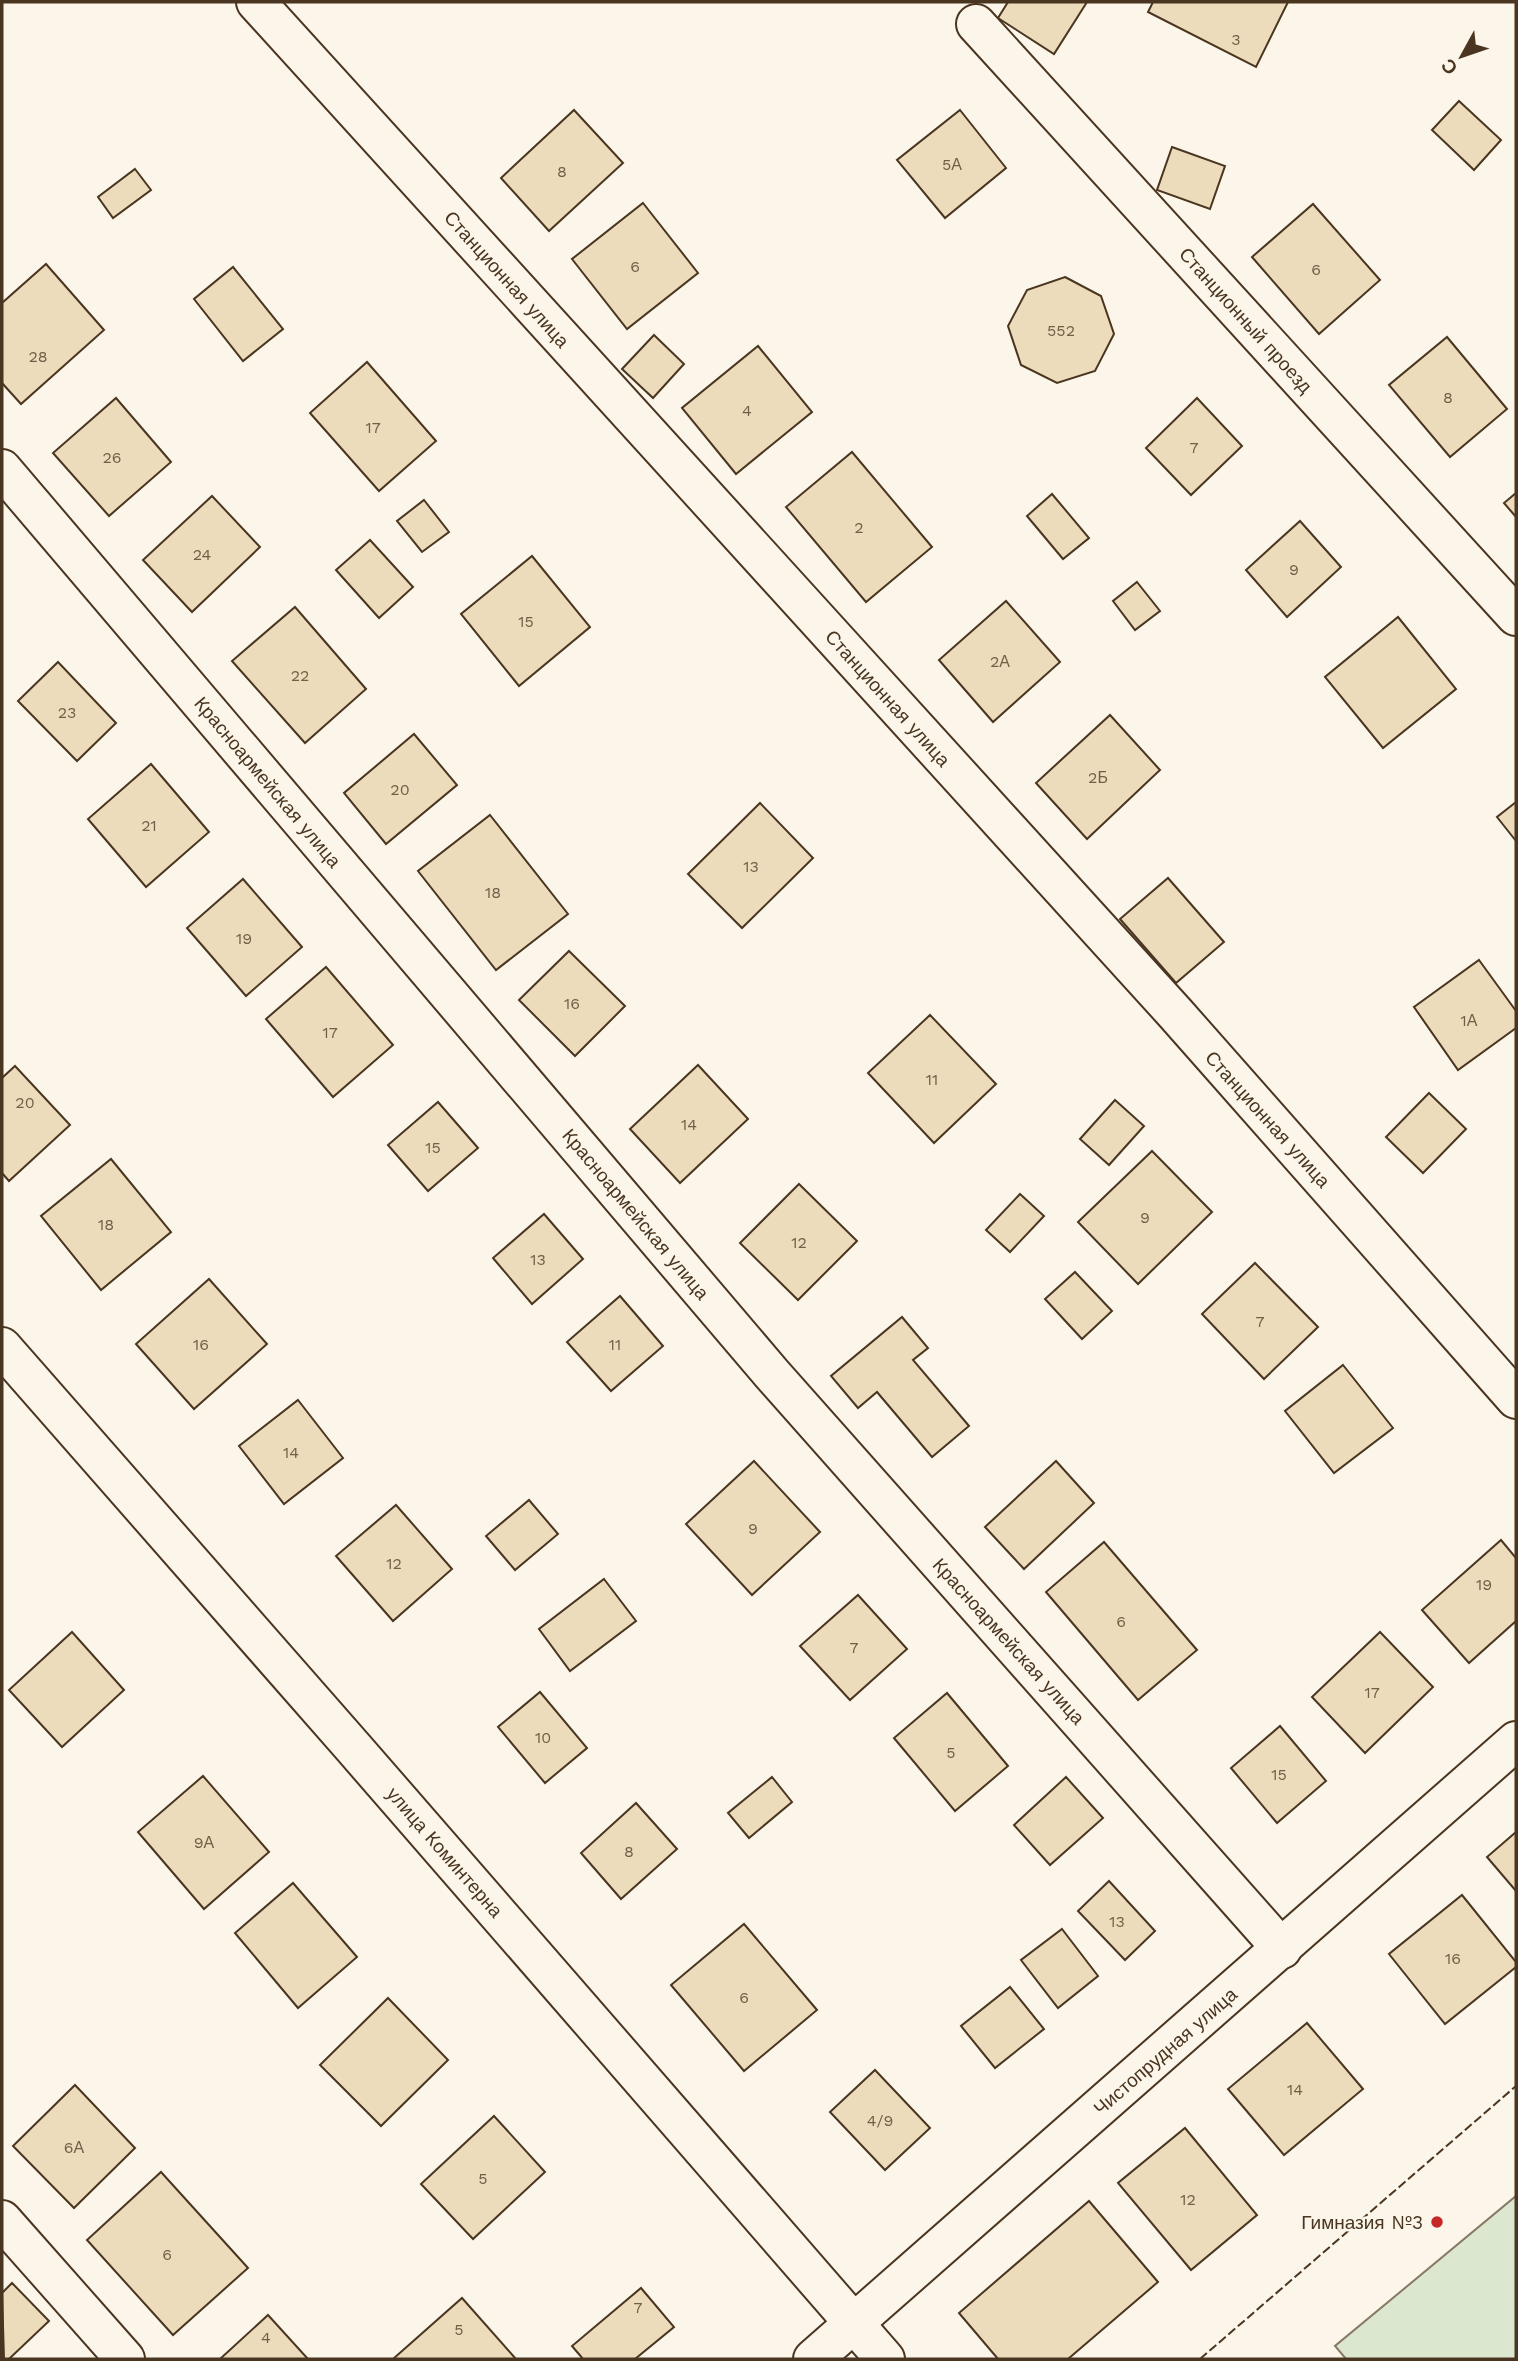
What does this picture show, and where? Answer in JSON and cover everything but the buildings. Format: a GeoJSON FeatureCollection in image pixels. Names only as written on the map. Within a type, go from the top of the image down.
{"type":"FeatureCollection","features":[{"type":"Feature","properties":{"kind":"street","name":"Станционная улица"},"geometry":{"type":"LineString","coordinates":[[256,2],[1176,1014],[1516,1399]]}},
{"type":"Feature","properties":{"kind":"street","name":"Станционный проезд"},"geometry":{"type":"LineString","coordinates":[[976,24],[1516,616]]}},
{"type":"Feature","properties":{"kind":"street","name":"Красноармейская улица"},"geometry":{"type":"LineString","coordinates":[[2,469],[772,1374],[1282,1949]]}},
{"type":"Feature","properties":{"kind":"street","name":"улица Коминтерна"},"geometry":{"type":"LineString","coordinates":[[2,1347],[362,1756],[885,2359]]}},
{"type":"Feature","properties":{"kind":"street","name":"Чистопрудная улица"},"geometry":{"type":"LineString","coordinates":[[813,2359],[1516,1741]]}},
{"type":"Feature","properties":{"kind":"street"},"geometry":{"type":"LineString","coordinates":[[2,2220],[125,2359]]}},
{"type":"Feature","properties":{"kind":"green space"},"geometry":{"type":"Polygon","coordinates":[[[1516,2196],[1516,2359],[1346,2359],[1335,2346],[1516,2196]]]}},
{"type":"Feature","properties":{"kind":"fence"},"geometry":{"type":"LineString","coordinates":[[1200,2359],[1516,2086]]}},
{"type":"Feature","properties":{"kind":"place","name":"Гимназия №3"},"geometry":{"type":"Point","coordinates":[1437,2222]}}]}
